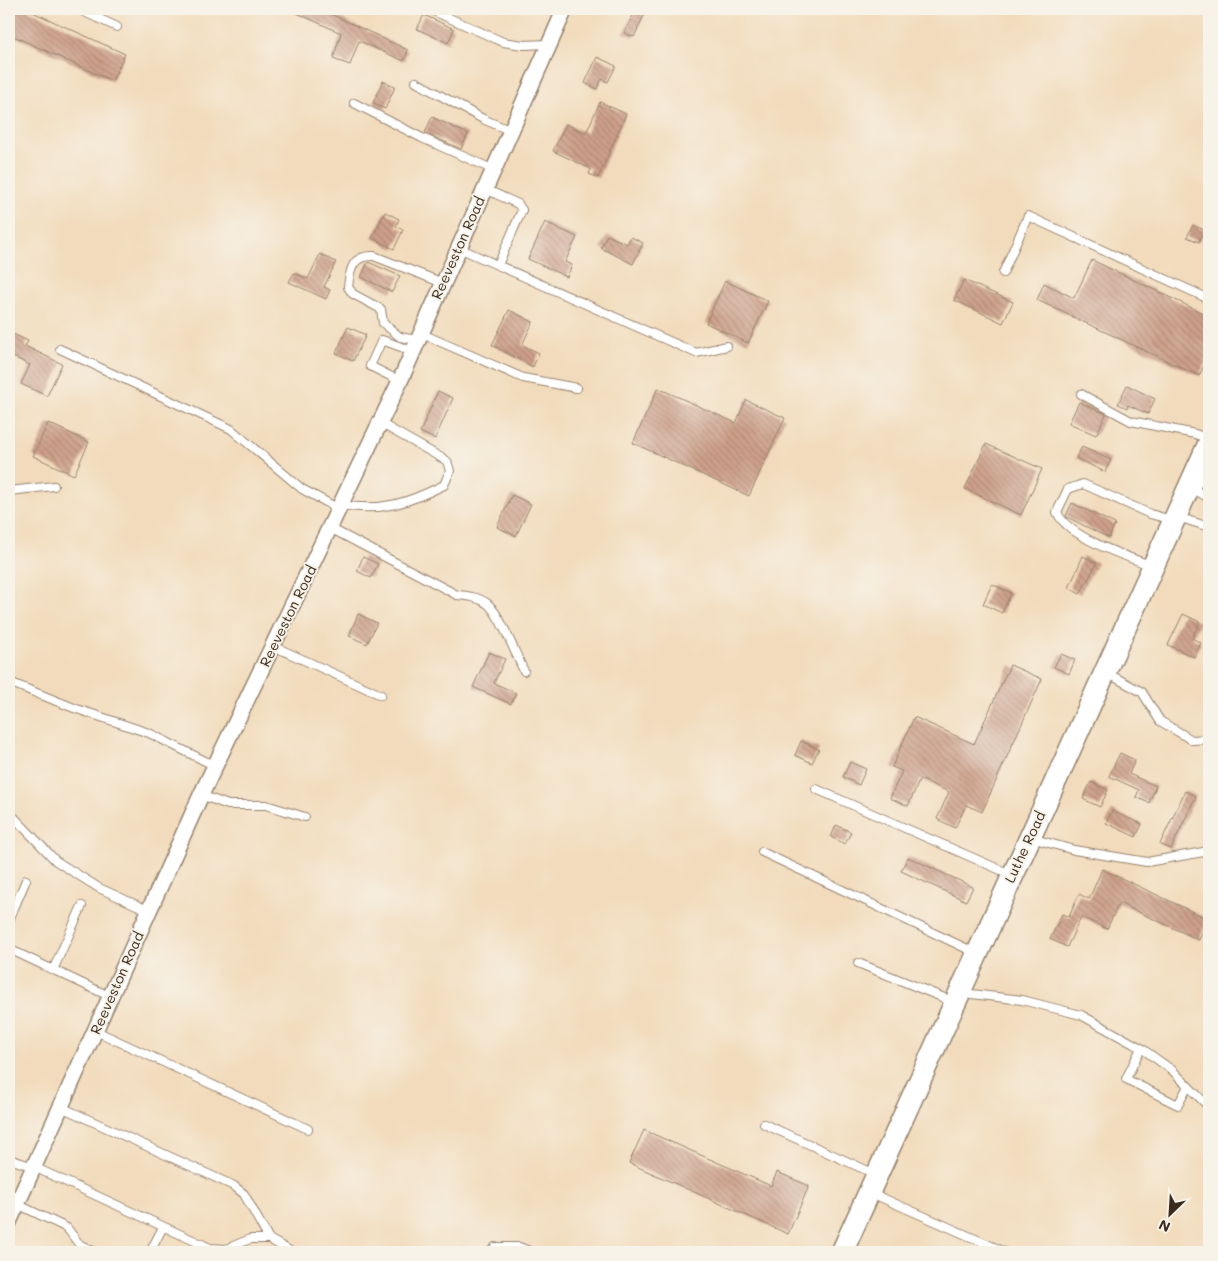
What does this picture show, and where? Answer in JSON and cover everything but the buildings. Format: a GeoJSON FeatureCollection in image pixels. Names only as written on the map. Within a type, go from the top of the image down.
{"type":"FeatureCollection","features":[{"type":"Feature","properties":{"kind":"street","name":"Reeveston Road"},"geometry":{"type":"LineString","coordinates":[[9,1222],[201,795],[400,381],[416,341],[565,9]]}},
{"type":"Feature","properties":{"kind":"street","name":"Luthe Road"},"geometry":{"type":"LineString","coordinates":[[842,1252],[1209,441]]}},
{"type":"Feature","properties":{"kind":"lane"},"geometry":{"type":"LineString","coordinates":[[78,9],[118,27]]}},
{"type":"Feature","properties":{"kind":"lane"},"geometry":{"type":"LineString","coordinates":[[429,9],[503,42],[524,45],[550,44]]}},
{"type":"Feature","properties":{"kind":"lane"},"geometry":{"type":"LineString","coordinates":[[416,82],[483,119],[511,132]]}},
{"type":"Feature","properties":{"kind":"lane"},"geometry":{"type":"LineString","coordinates":[[354,103],[422,138],[494,170]]}},
{"type":"Feature","properties":{"kind":"lane"},"geometry":{"type":"LineString","coordinates":[[485,189],[518,204],[522,210],[498,265]]}},
{"type":"Feature","properties":{"kind":"lane"},"geometry":{"type":"LineString","coordinates":[[1003,273],[1028,216],[1209,299]]}},
{"type":"Feature","properties":{"kind":"lane"},"geometry":{"type":"LineString","coordinates":[[459,248],[696,353],[727,346]]}},
{"type":"Feature","properties":{"kind":"lane"},"geometry":{"type":"LineString","coordinates":[[443,284],[374,256],[363,255],[356,260],[350,272],[348,287],[353,294],[381,309],[384,323],[400,337],[523,378],[577,388]]}},
{"type":"Feature","properties":{"kind":"lane"},"geometry":{"type":"LineString","coordinates":[[400,381],[370,366],[382,340],[416,341]]}},
{"type":"Feature","properties":{"kind":"lane"},"geometry":{"type":"LineString","coordinates":[[60,349],[231,429],[302,489],[340,507],[375,509],[421,497],[444,485],[450,471],[447,461],[380,423]]}},
{"type":"Feature","properties":{"kind":"lane"},"geometry":{"type":"LineString","coordinates":[[1081,394],[1131,421],[1185,432],[1209,441]]}},
{"type":"Feature","properties":{"kind":"lane"},"geometry":{"type":"LineString","coordinates":[[1153,566],[1075,533],[1060,521],[1056,512],[1068,489],[1083,484],[1150,514],[1209,527]]}},
{"type":"Feature","properties":{"kind":"lane"},"geometry":{"type":"LineString","coordinates":[[9,491],[54,486]]}},
{"type":"Feature","properties":{"kind":"lane"},"geometry":{"type":"LineString","coordinates":[[1189,487],[1209,498]]}},
{"type":"Feature","properties":{"kind":"lane"},"geometry":{"type":"LineString","coordinates":[[330,528],[457,595],[473,597],[487,604],[496,614],[524,671]]}},
{"type":"Feature","properties":{"kind":"lane"},"geometry":{"type":"LineString","coordinates":[[273,646],[382,695]]}},
{"type":"Feature","properties":{"kind":"lane"},"geometry":{"type":"LineString","coordinates":[[1106,672],[1142,692],[1160,721],[1192,740],[1209,739]]}},
{"type":"Feature","properties":{"kind":"lane"},"geometry":{"type":"LineString","coordinates":[[9,682],[74,708],[149,732],[215,766]]}},
{"type":"Feature","properties":{"kind":"lane"},"geometry":{"type":"LineString","coordinates":[[816,789],[1012,875]]}},
{"type":"Feature","properties":{"kind":"lane"},"geometry":{"type":"LineString","coordinates":[[201,795],[228,805],[266,805],[305,817]]}},
{"type":"Feature","properties":{"kind":"lane"},"geometry":{"type":"LineString","coordinates":[[9,812],[56,861],[99,888],[150,911]]}},
{"type":"Feature","properties":{"kind":"lane"},"geometry":{"type":"LineString","coordinates":[[1029,838],[1045,844],[1074,850],[1147,862],[1209,851]]}},
{"type":"Feature","properties":{"kind":"lane"},"geometry":{"type":"LineString","coordinates":[[762,852],[976,953]]}},
{"type":"Feature","properties":{"kind":"lane"},"geometry":{"type":"LineString","coordinates":[[9,920],[26,880]]}},
{"type":"Feature","properties":{"kind":"lane"},"geometry":{"type":"LineString","coordinates":[[53,970],[82,906]]}},
{"type":"Feature","properties":{"kind":"lane"},"geometry":{"type":"LineString","coordinates":[[9,949],[111,997]]}},
{"type":"Feature","properties":{"kind":"lane"},"geometry":{"type":"LineString","coordinates":[[858,963],[956,997],[1022,1000],[1080,1015],[1141,1048],[1172,1070],[1209,1107]]}},
{"type":"Feature","properties":{"kind":"lane"},"geometry":{"type":"LineString","coordinates":[[96,1031],[308,1129]]}},
{"type":"Feature","properties":{"kind":"lane"},"geometry":{"type":"LineString","coordinates":[[1141,1048],[1126,1079],[1178,1105],[1188,1086]]}},
{"type":"Feature","properties":{"kind":"lane"},"geometry":{"type":"LineString","coordinates":[[61,1107],[234,1186],[244,1194],[270,1239],[292,1252]]}},
{"type":"Feature","properties":{"kind":"lane"},"geometry":{"type":"LineString","coordinates":[[764,1124],[873,1184],[1005,1252]]}},
{"type":"Feature","properties":{"kind":"lane"},"geometry":{"type":"LineString","coordinates":[[9,1159],[34,1168],[210,1248],[226,1249],[250,1239],[270,1239]]}},
{"type":"Feature","properties":{"kind":"lane"},"geometry":{"type":"LineString","coordinates":[[17,1204],[67,1228],[79,1244],[94,1252]]}},
{"type":"Feature","properties":{"kind":"lane"},"geometry":{"type":"LineString","coordinates":[[150,1252],[163,1227]]}},
{"type":"Feature","properties":{"kind":"lane"},"geometry":{"type":"LineString","coordinates":[[490,1252],[495,1247],[519,1247],[532,1252]]}}]}
